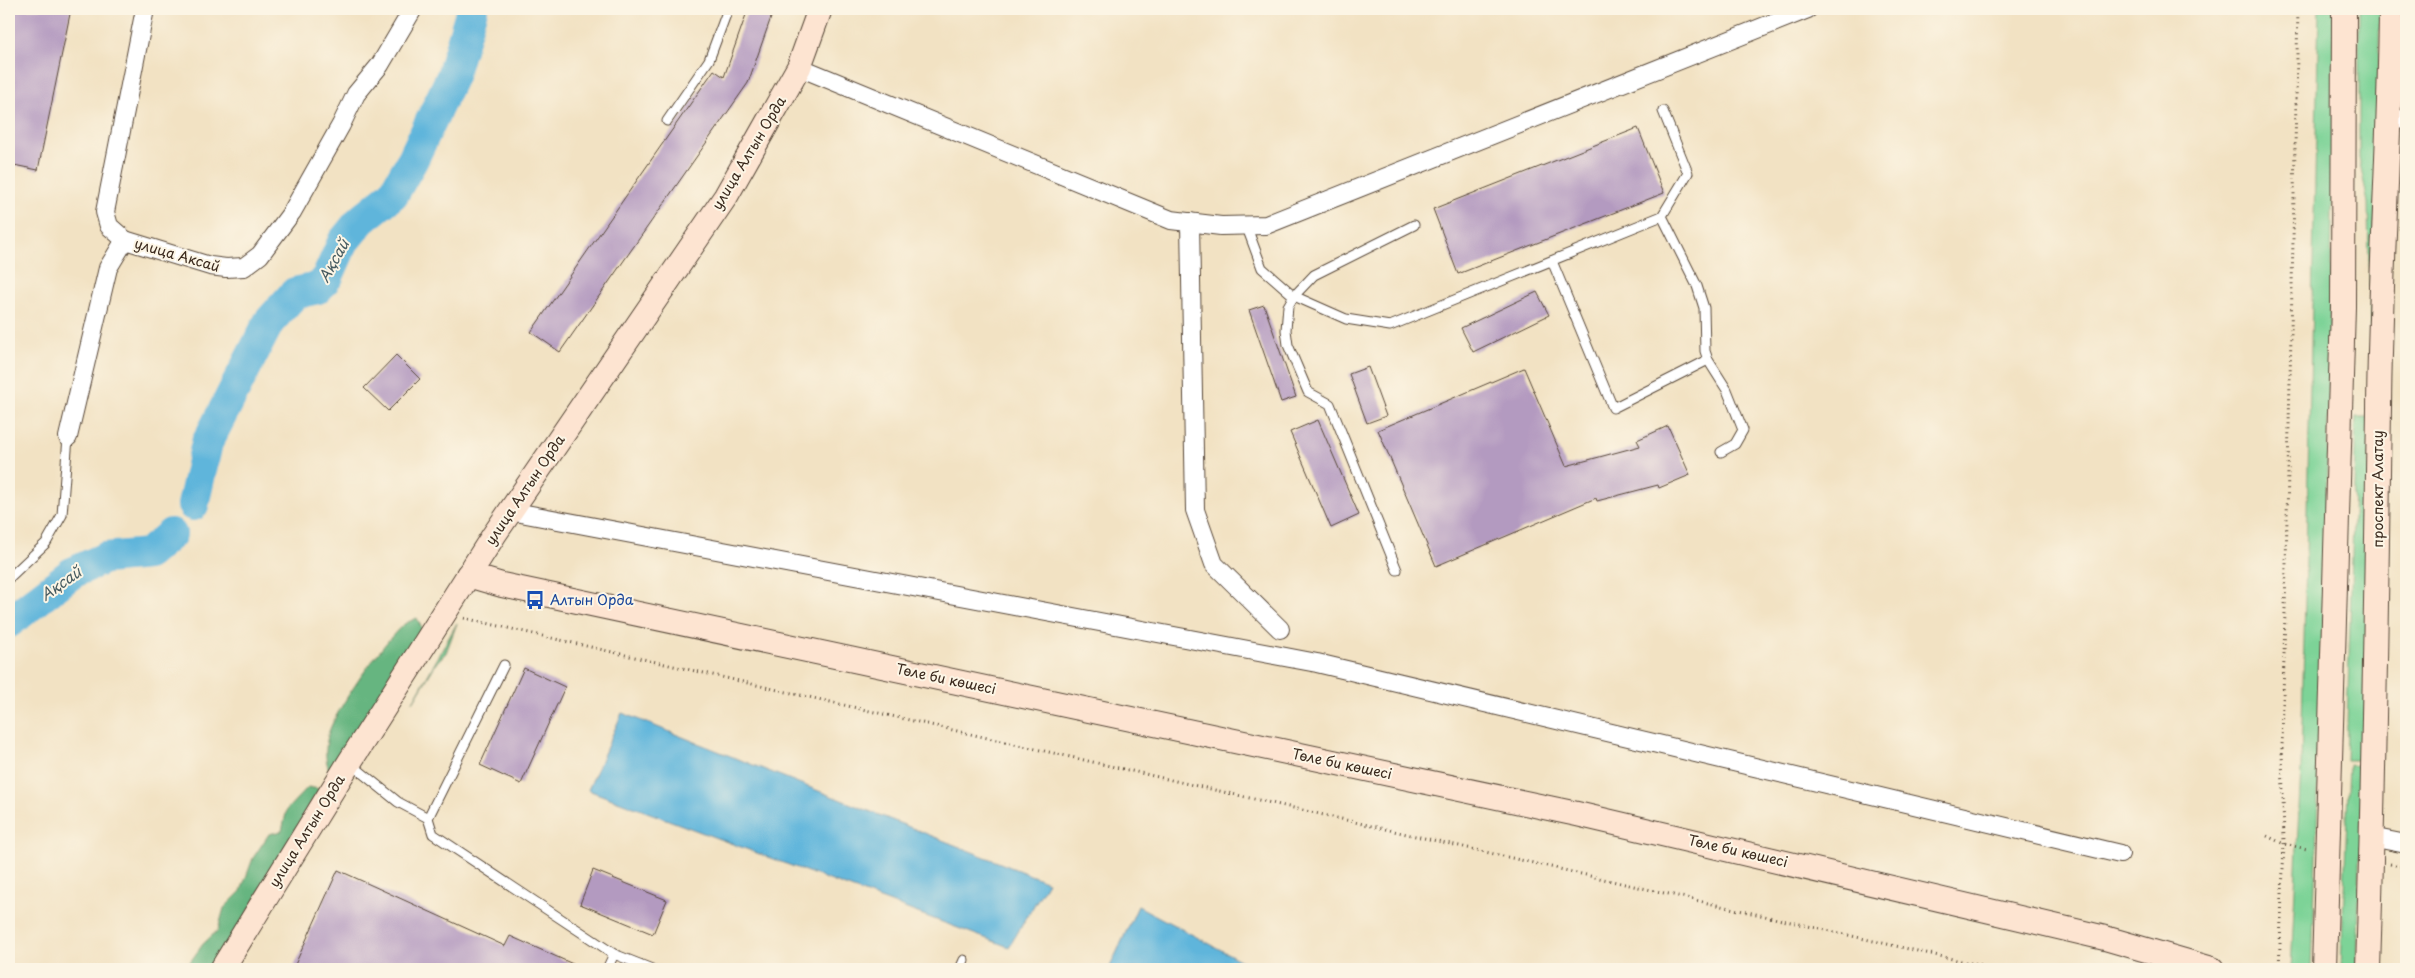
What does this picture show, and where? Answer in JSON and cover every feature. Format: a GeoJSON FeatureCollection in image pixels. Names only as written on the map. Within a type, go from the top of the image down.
{"type":"FeatureCollection","features":[{"type":"Feature","properties":{"kind":"main road","name":"улица Алтын Орда"},"geometry":{"type":"LineString","coordinates":[[222,969],[468,575],[726,196],[800,67],[820,9]]}},
{"type":"Feature","properties":{"kind":"main road"},"geometry":{"type":"LineString","coordinates":[[2324,969],[2343,307],[2344,9]]}},
{"type":"Feature","properties":{"kind":"main road","name":"проспект Алатау"},"geometry":{"type":"LineString","coordinates":[[2368,969],[2385,194],[2398,119],[2391,9]]}},
{"type":"Feature","properties":{"kind":"main road"},"geometry":{"type":"LineString","coordinates":[[2340,406],[2379,409]]}},
{"type":"Feature","properties":{"kind":"main road","name":"Төле би көшесі"},"geometry":{"type":"LineString","coordinates":[[468,575],[521,589],[1577,814],[2095,936],[2212,969]]}},
{"type":"Feature","properties":{"kind":"street"},"geometry":{"type":"LineString","coordinates":[[125,240],[109,226],[105,212],[145,9]]}},
{"type":"Feature","properties":{"kind":"street","name":"улица Аксай"},"geometry":{"type":"LineString","coordinates":[[68,437],[108,268],[125,240],[210,266],[226,268],[244,267],[260,255],[292,212],[342,125],[356,94],[380,64],[413,9]]}},
{"type":"Feature","properties":{"kind":"street"},"geometry":{"type":"LineString","coordinates":[[800,67],[1171,220],[1221,226],[1266,225],[1808,9]]}},
{"type":"Feature","properties":{"kind":"street"},"geometry":{"type":"LineString","coordinates":[[1190,222],[1194,510],[1214,564],[1280,629]]}},
{"type":"Feature","properties":{"kind":"street"},"geometry":{"type":"LineString","coordinates":[[510,511],[1317,663],[2120,854]]}},
{"type":"Feature","properties":{"kind":"street"},"geometry":{"type":"LineString","coordinates":[[2371,837],[2406,844]]}},
{"type":"Feature","properties":{"kind":"lane"},"geometry":{"type":"LineString","coordinates":[[667,121],[708,60],[728,9]]}},
{"type":"Feature","properties":{"kind":"lane"},"geometry":{"type":"LineString","coordinates":[[1246,225],[1262,268],[1294,296],[1346,319],[1390,326],[1662,216],[1688,173],[1663,111]]}},
{"type":"Feature","properties":{"kind":"lane"},"geometry":{"type":"LineString","coordinates":[[1662,216],[1697,286],[1704,308],[1705,351],[1708,360],[1727,390],[1742,430],[1736,444],[1721,452]]}},
{"type":"Feature","properties":{"kind":"lane"},"geometry":{"type":"LineString","coordinates":[[1397,570],[1330,404],[1308,392],[1288,345],[1286,330],[1288,306],[1294,296],[1314,275],[1414,224]]}},
{"type":"Feature","properties":{"kind":"lane"},"geometry":{"type":"LineString","coordinates":[[1552,261],[1613,408],[1708,360]]}},
{"type":"Feature","properties":{"kind":"lane"},"geometry":{"type":"LineString","coordinates":[[9,578],[46,543],[62,515],[68,437]]}},
{"type":"Feature","properties":{"kind":"lane"},"geometry":{"type":"LineString","coordinates":[[504,665],[428,818],[433,834],[614,954],[652,969]]}},
{"type":"Feature","properties":{"kind":"lane"},"geometry":{"type":"LineString","coordinates":[[349,763],[398,802],[428,818]]}},
{"type":"Feature","properties":{"kind":"lane"},"geometry":{"type":"LineString","coordinates":[[607,969],[614,954]]}},
{"type":"Feature","properties":{"kind":"lane"},"geometry":{"type":"LineString","coordinates":[[960,969],[964,960]]}},
{"type":"Feature","properties":{"kind":"path"},"geometry":{"type":"LineString","coordinates":[[2279,969],[2284,844],[2282,749],[2298,9]]}},
{"type":"Feature","properties":{"kind":"path"},"geometry":{"type":"LineString","coordinates":[[444,614],[1996,969]]}},
{"type":"Feature","properties":{"kind":"green space"},"geometry":{"type":"Polygon","coordinates":[[[2319,9],[2335,9],[2320,729],[2312,969],[2291,969],[2301,767],[2319,9]]]}},
{"type":"Feature","properties":{"kind":"green space"},"geometry":{"type":"Polygon","coordinates":[[[2359,9],[2380,9],[2371,379],[2368,203],[2359,158],[2359,9]]]}},
{"type":"Feature","properties":{"kind":"green space"},"geometry":{"type":"Polygon","coordinates":[[[2356,417],[2370,417],[2364,760],[2346,760],[2356,417]]]}},
{"type":"Feature","properties":{"kind":"green space"},"geometry":{"type":"Polygon","coordinates":[[[417,618],[423,631],[407,658],[393,666],[385,687],[332,775],[326,761],[326,746],[332,724],[349,694],[384,646],[403,625],[417,618]]]}},
{"type":"Feature","properties":{"kind":"green space"},"geometry":{"type":"Polygon","coordinates":[[[457,623],[446,653],[437,662],[413,702],[457,623]]]}},
{"type":"Feature","properties":{"kind":"green space"},"geometry":{"type":"Polygon","coordinates":[[[2349,765],[2363,768],[2357,969],[2341,969],[2349,765]]]}},
{"type":"Feature","properties":{"kind":"green space"},"geometry":{"type":"Polygon","coordinates":[[[308,787],[319,789],[215,969],[185,969],[203,944],[218,930],[224,908],[241,891],[253,858],[269,834],[282,831],[287,809],[308,787]]]}},
{"type":"Feature","properties":{"kind":"water"},"geometry":{"type":"Polygon","coordinates":[[[622,713],[1048,882],[1009,947],[588,790],[622,713]]]}},
{"type":"Feature","properties":{"kind":"water"},"geometry":{"type":"Polygon","coordinates":[[[1138,906],[1257,969],[1109,969],[1138,906]]]}},
{"type":"Feature","properties":{"kind":"building"},"geometry":{"type":"Polygon","coordinates":[[[13,9],[71,9],[38,170],[9,164],[9,28],[13,9]]]}},
{"type":"Feature","properties":{"kind":"building"},"geometry":{"type":"Polygon","coordinates":[[[748,9],[774,9],[748,83],[560,352],[531,332],[714,70],[724,77],[748,9]]]}},
{"type":"Feature","properties":{"kind":"building"},"geometry":{"type":"Polygon","coordinates":[[[1638,128],[1664,193],[1458,274],[1433,209],[1638,128]]]}},
{"type":"Feature","properties":{"kind":"building"},"geometry":{"type":"Polygon","coordinates":[[[1537,292],[1549,315],[1473,352],[1461,328],[1537,292]]]}},
{"type":"Feature","properties":{"kind":"building"},"geometry":{"type":"Polygon","coordinates":[[[1264,305],[1296,397],[1281,402],[1249,310],[1264,305]]]}},
{"type":"Feature","properties":{"kind":"building"},"geometry":{"type":"Polygon","coordinates":[[[396,355],[420,379],[388,411],[364,388],[396,355]]]}},
{"type":"Feature","properties":{"kind":"building"},"geometry":{"type":"Polygon","coordinates":[[[1368,367],[1386,416],[1367,423],[1349,374],[1368,367]]]}},
{"type":"Feature","properties":{"kind":"building"},"geometry":{"type":"Polygon","coordinates":[[[1524,368],[1566,466],[1640,446],[1637,440],[1668,426],[1690,475],[1659,488],[1658,485],[1597,501],[1596,498],[1436,566],[1378,430],[1524,368]]]}},
{"type":"Feature","properties":{"kind":"building"},"geometry":{"type":"Polygon","coordinates":[[[1318,420],[1359,515],[1331,528],[1290,432],[1318,420]]]}},
{"type":"Feature","properties":{"kind":"building"},"geometry":{"type":"Polygon","coordinates":[[[524,668],[565,687],[521,784],[480,765],[524,668]]]}},
{"type":"Feature","properties":{"kind":"building"},"geometry":{"type":"Polygon","coordinates":[[[338,870],[505,946],[510,936],[584,969],[293,969],[338,870]]]}},
{"type":"Feature","properties":{"kind":"building"},"geometry":{"type":"Polygon","coordinates":[[[593,870],[667,900],[653,934],[580,904],[593,870]]]}},
{"type":"Feature","properties":{"kind":"waterway","name":"Ақсай"},"geometry":{"type":"LineString","coordinates":[[193,505],[207,443],[269,322],[295,293],[318,288],[328,276],[343,242],[361,220],[393,194],[413,159],[452,76],[472,9]]}},
{"type":"Feature","properties":{"kind":"waterway","name":"Ақсай"},"geometry":{"type":"LineString","coordinates":[[9,622],[72,573],[105,558],[148,554],[171,534]]}},
{"type":"Feature","properties":{"kind":"place","name":"Алтын Орда"},"geometry":{"type":"Point","coordinates":[535,600]}}]}
